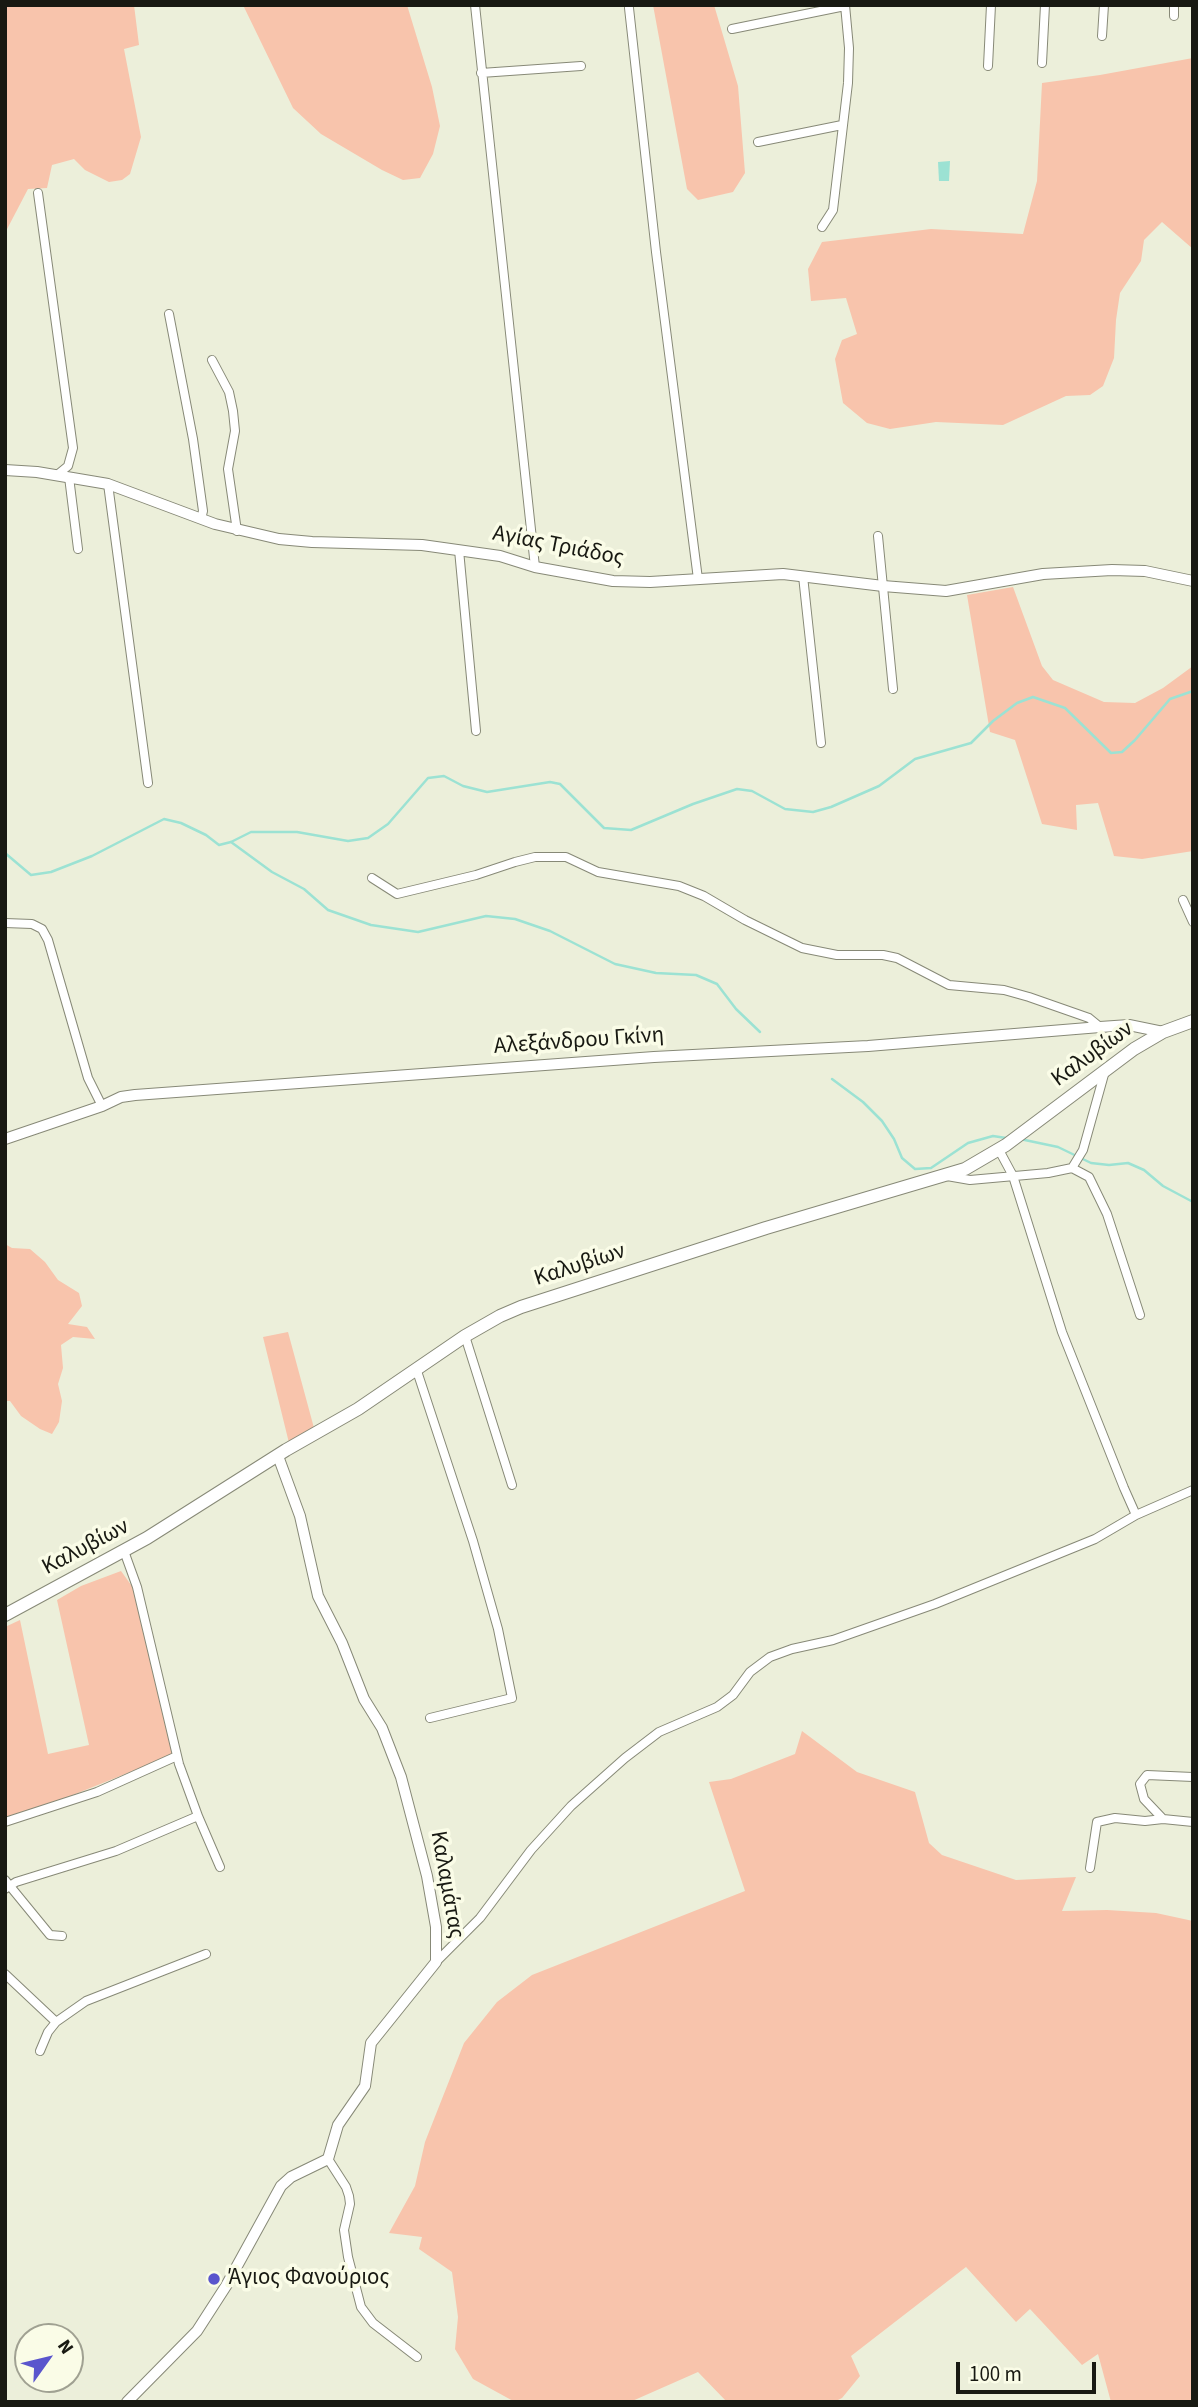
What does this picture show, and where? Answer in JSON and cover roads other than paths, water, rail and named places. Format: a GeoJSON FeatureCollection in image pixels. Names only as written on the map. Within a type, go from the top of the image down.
{"type":"FeatureCollection","features":[{"type":"Feature","properties":{"kind":"main road","name":"Καλυβίων"},"geometry":{"type":"LineString","coordinates":[[5,1615],[124,1550],[358,1409],[465,1336],[521,1307],[766,1228],[947,1176],[1003,1147],[1135,1049],[1163,1032],[1193,1021]]}},
{"type":"Feature","properties":{"kind":"street"},"geometry":{"type":"LineString","coordinates":[[475,5],[535,567]]}},
{"type":"Feature","properties":{"kind":"street"},"geometry":{"type":"LineString","coordinates":[[988,66],[991,5]]}},
{"type":"Feature","properties":{"kind":"street"},"geometry":{"type":"LineString","coordinates":[[1042,63],[1045,5]]}},
{"type":"Feature","properties":{"kind":"street"},"geometry":{"type":"LineString","coordinates":[[1102,36],[1104,5]]}},
{"type":"Feature","properties":{"kind":"street"},"geometry":{"type":"LineString","coordinates":[[1174,5],[1174,16]]}},
{"type":"Feature","properties":{"kind":"street"},"geometry":{"type":"LineString","coordinates":[[732,29],[845,6],[849,48],[848,83],[833,210],[822,227]]}},
{"type":"Feature","properties":{"kind":"street"},"geometry":{"type":"LineString","coordinates":[[629,8],[698,579]]}},
{"type":"Feature","properties":{"kind":"street"},"geometry":{"type":"LineString","coordinates":[[481,73],[581,66]]}},
{"type":"Feature","properties":{"kind":"street"},"geometry":{"type":"LineString","coordinates":[[758,142],[842,125]]}},
{"type":"Feature","properties":{"kind":"street"},"geometry":{"type":"LineString","coordinates":[[38,192],[73,447],[68,466],[57,475]]}},
{"type":"Feature","properties":{"kind":"street"},"geometry":{"type":"LineString","coordinates":[[169,314],[193,439],[204,512],[201,519]]}},
{"type":"Feature","properties":{"kind":"street"},"geometry":{"type":"LineString","coordinates":[[212,360],[224,381],[233,411],[234,431],[228,469],[237,531]]}},
{"type":"Feature","properties":{"kind":"street","name":"Αγίας Τριάδος"},"geometry":{"type":"LineString","coordinates":[[5,470],[108,484],[237,531],[279,539],[422,545],[500,556],[535,567],[613,582],[755,574],[803,576],[946,591],[1043,574],[1112,570],[1145,571],[1193,581]]}},
{"type":"Feature","properties":{"kind":"street"},"geometry":{"type":"LineString","coordinates":[[69,477],[78,549]]}},
{"type":"Feature","properties":{"kind":"street"},"geometry":{"type":"LineString","coordinates":[[108,484],[148,783]]}},
{"type":"Feature","properties":{"kind":"street"},"geometry":{"type":"LineString","coordinates":[[878,536],[893,689]]}},
{"type":"Feature","properties":{"kind":"street"},"geometry":{"type":"LineString","coordinates":[[459,550],[476,731]]}},
{"type":"Feature","properties":{"kind":"street"},"geometry":{"type":"LineString","coordinates":[[803,576],[821,743]]}},
{"type":"Feature","properties":{"kind":"street"},"geometry":{"type":"LineString","coordinates":[[372,878],[397,894],[536,857],[566,857],[598,872],[679,886],[705,896],[745,920],[802,948],[837,955],[883,955],[897,958],[949,985],[1004,990],[1089,1018],[1100,1027]]}},
{"type":"Feature","properties":{"kind":"street"},"geometry":{"type":"LineString","coordinates":[[1183,900],[1193,922]]}},
{"type":"Feature","properties":{"kind":"street"},"geometry":{"type":"LineString","coordinates":[[5,923],[32,924],[41,929],[48,940],[88,1078],[102,1106]]}},
{"type":"Feature","properties":{"kind":"street","name":"Αλεξάνδρου Γκίνη"},"geometry":{"type":"LineString","coordinates":[[5,1139],[121,1097],[654,1057],[867,1046],[1129,1025],[1163,1032]]}},
{"type":"Feature","properties":{"kind":"street"},"geometry":{"type":"LineString","coordinates":[[947,1176],[971,1180],[1074,1165],[1083,1150],[1105,1071]]}},
{"type":"Feature","properties":{"kind":"street"},"geometry":{"type":"LineString","coordinates":[[1003,1147],[1062,1332],[1136,1515]]}},
{"type":"Feature","properties":{"kind":"street"},"geometry":{"type":"LineString","coordinates":[[1074,1165],[1089,1177],[1096,1187],[1108,1214],[1140,1315]]}},
{"type":"Feature","properties":{"kind":"street"},"geometry":{"type":"LineString","coordinates":[[465,1336],[512,1485]]}},
{"type":"Feature","properties":{"kind":"street"},"geometry":{"type":"LineString","coordinates":[[416,1368],[498,1629],[512,1698],[430,1718]]}},
{"type":"Feature","properties":{"kind":"street","name":"Καλαμάτας"},"geometry":{"type":"LineString","coordinates":[[278,1456],[300,1516],[318,1596],[342,1643],[364,1699],[382,1728],[401,1777],[427,1876],[436,1927],[436,1962],[371,2043],[365,2086],[338,2124],[328,2159]]}},
{"type":"Feature","properties":{"kind":"street"},"geometry":{"type":"LineString","coordinates":[[436,1962],[480,1918],[531,1850],[570,1806],[659,1732],[717,1707],[733,1695],[750,1672],[770,1657],[792,1648],[833,1640],[935,1604],[1095,1539],[1136,1515],[1193,1490]]}},
{"type":"Feature","properties":{"kind":"street"},"geometry":{"type":"LineString","coordinates":[[124,1550],[140,1599],[177,1756],[220,1867]]}},
{"type":"Feature","properties":{"kind":"street"},"geometry":{"type":"LineString","coordinates":[[5,1822],[97,1792],[177,1756]]}},
{"type":"Feature","properties":{"kind":"street"},"geometry":{"type":"LineString","coordinates":[[1163,1819],[1144,1799],[1140,1784],[1147,1775],[1193,1777]]}},
{"type":"Feature","properties":{"kind":"street"},"geometry":{"type":"LineString","coordinates":[[62,1936],[50,1935],[7,1885],[116,1851],[198,1816]]}},
{"type":"Feature","properties":{"kind":"street"},"geometry":{"type":"LineString","coordinates":[[1090,1868],[1097,1822],[1115,1818],[1193,1822]]}},
{"type":"Feature","properties":{"kind":"street"},"geometry":{"type":"LineString","coordinates":[[40,2051],[48,2032],[72,2009],[101,1994],[206,1954]]}},
{"type":"Feature","properties":{"kind":"street"},"geometry":{"type":"LineString","coordinates":[[5,1974],[56,2022]]}},
{"type":"Feature","properties":{"kind":"street"},"geometry":{"type":"LineString","coordinates":[[127,2402],[197,2331],[226,2286],[281,2186],[291,2177],[328,2159],[349,2196],[350,2204],[344,2230],[361,2307],[373,2323],[416,2357]]}},
{"type":"Feature","properties":{"kind":"water"},"geometry":{"type":"Polygon","coordinates":[[[950,161],[949,181],[939,181],[938,162],[950,161]]]}},
{"type":"Feature","properties":{"kind":"waterway"},"geometry":{"type":"LineString","coordinates":[[5,853],[31,875],[51,872],[92,856],[164,819],[181,823],[206,835],[219,845],[251,832],[297,832],[348,841],[368,838],[388,824],[428,778],[444,776],[463,786],[487,792],[550,782],[560,784],[604,828],[631,830],[737,789],[752,791],[785,809],[813,812],[879,786],[915,759],[971,743],[993,721],[1017,703],[1033,697],[1065,708],[1111,753],[1122,752],[1170,699],[1193,691]]}},
{"type":"Feature","properties":{"kind":"waterway"},"geometry":{"type":"LineString","coordinates":[[231,842],[272,872],[304,889],[328,910],[371,925],[418,932],[486,916],[515,919],[550,931],[615,964],[656,973],[696,975],[717,984],[736,1009],[760,1032]]}},
{"type":"Feature","properties":{"kind":"waterway"},"geometry":{"type":"LineString","coordinates":[[832,1079],[863,1102],[882,1121],[902,1158],[915,1169],[931,1168],[968,1143],[993,1136],[1006,1138]]}},
{"type":"Feature","properties":{"kind":"waterway"},"geometry":{"type":"LineString","coordinates":[[1020,1139],[1058,1147],[1091,1163],[1128,1163],[1144,1170],[1163,1186],[1193,1202]]}},
{"type":"Feature","properties":{"kind":"place","name":"Άγιος Φανούριος"},"geometry":{"type":"Point","coordinates":[214,2279]}}]}
